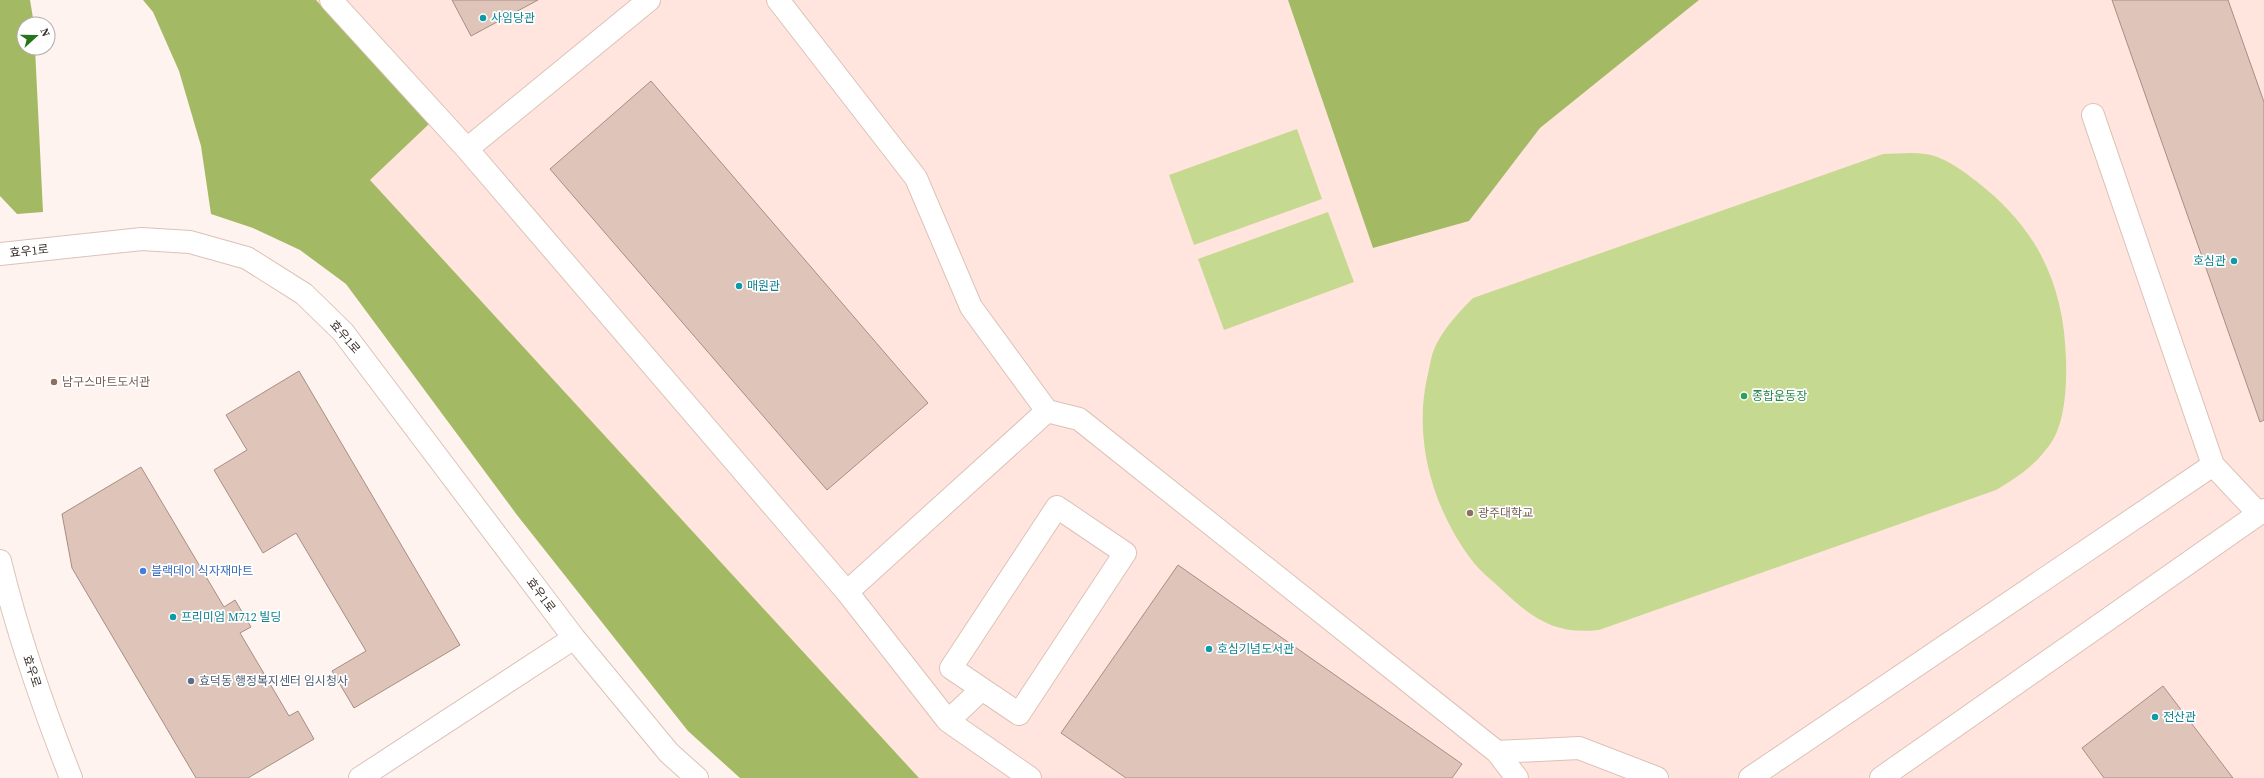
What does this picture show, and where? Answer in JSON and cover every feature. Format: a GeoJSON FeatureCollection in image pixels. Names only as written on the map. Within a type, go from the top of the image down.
{"type":"FeatureCollection","features":[{"type":"Feature","properties":{"kind":"street"},"geometry":{"type":"LineString","coordinates":[[332,0],[467,149],[846,592],[948,721],[1030,778]]}},
{"type":"Feature","properties":{"kind":"street"},"geometry":{"type":"LineString","coordinates":[[467,149],[649,0]]}},
{"type":"Feature","properties":{"kind":"street"},"geometry":{"type":"LineString","coordinates":[[778,0],[916,178],[971,307],[1046,411],[1079,420],[1497,752],[1517,778]]}},
{"type":"Feature","properties":{"kind":"street"},"geometry":{"type":"LineString","coordinates":[[1881,778],[2261,512],[2213,465],[2093,115]]}},
{"type":"Feature","properties":{"kind":"street","name":"효우1로"},"geometry":{"type":"LineString","coordinates":[[0,254],[142,239],[190,242],[247,258],[304,294],[343,332],[574,638],[669,753],[696,778]]}},
{"type":"Feature","properties":{"kind":"street"},"geometry":{"type":"LineString","coordinates":[[846,592],[1046,411]]}},
{"type":"Feature","properties":{"kind":"street"},"geometry":{"type":"LineString","coordinates":[[1750,778],[2213,465]]}},
{"type":"Feature","properties":{"kind":"street"},"geometry":{"type":"LineString","coordinates":[[1057,507],[1125,553],[1019,714],[982,689],[951,668],[1057,507]]}},
{"type":"Feature","properties":{"kind":"street","name":"효우로"},"geometry":{"type":"LineString","coordinates":[[0,561],[11,605],[48,718],[71,778]]}},
{"type":"Feature","properties":{"kind":"street"},"geometry":{"type":"LineString","coordinates":[[360,778],[574,638]]}},
{"type":"Feature","properties":{"kind":"street"},"geometry":{"type":"LineString","coordinates":[[948,721],[982,689]]}},
{"type":"Feature","properties":{"kind":"street"},"geometry":{"type":"LineString","coordinates":[[1497,752],[1579,748],[1657,778]]}},
{"type":"Feature","properties":{"kind":"shaded area","name":"광주대학교"},"geometry":{"type":"Polygon","coordinates":[[[219,0],[1288,0],[1373,248],[1469,221],[1540,128],[1699,0],[2264,0],[2264,778],[919,778],[357,166],[219,0]]]}},
{"type":"Feature","properties":{"kind":"green space"},"geometry":{"type":"Polygon","coordinates":[[[0,0],[30,0],[33,16],[16,16],[16,56],[35,56],[43,212],[17,214],[0,196],[0,0]]]}},
{"type":"Feature","properties":{"kind":"green space"},"geometry":{"type":"Polygon","coordinates":[[[143,0],[316,0],[429,124],[370,180],[919,778],[740,778],[688,731],[517,515],[346,284],[300,250],[253,228],[211,214],[201,146],[179,71],[153,12],[143,0]]]}},
{"type":"Feature","properties":{"kind":"green space"},"geometry":{"type":"Polygon","coordinates":[[[1288,0],[1699,0],[1540,128],[1469,221],[1373,248],[1288,0]]]}},
{"type":"Feature","properties":{"kind":"green space"},"geometry":{"type":"Polygon","coordinates":[[[1297,129],[1322,199],[1194,245],[1169,175],[1297,129]]]}},
{"type":"Feature","properties":{"kind":"green space","name":"종합운동장"},"geometry":{"type":"Polygon","coordinates":[[[1909,153],[1932,155],[1958,168],[1997,199],[2016,218],[2031,238],[2043,259],[2053,282],[2060,306],[2066,360],[2065,392],[2062,414],[2056,435],[2045,451],[2026,470],[1996,490],[1599,630],[1583,631],[1556,627],[1534,616],[1523,608],[1480,570],[1460,543],[1448,522],[1430,475],[1425,451],[1423,402],[1433,351],[1449,325],[1473,298],[1883,154],[1909,153]]]}},
{"type":"Feature","properties":{"kind":"green space"},"geometry":{"type":"Polygon","coordinates":[[[1328,212],[1354,282],[1224,330],[1198,259],[1328,212]]]}},
{"type":"Feature","properties":{"kind":"building","name":"사임당관"},"geometry":{"type":"Polygon","coordinates":[[[452,0],[538,0],[471,36],[452,0]]]}},
{"type":"Feature","properties":{"kind":"building","name":"호심관"},"geometry":{"type":"Polygon","coordinates":[[[2112,0],[2228,0],[2264,102],[2264,420],[2260,422],[2112,0]]]}},
{"type":"Feature","properties":{"kind":"building","name":"매원관"},"geometry":{"type":"Polygon","coordinates":[[[651,81],[928,403],[827,490],[550,169],[651,81]]]}},
{"type":"Feature","properties":{"kind":"building"},"geometry":{"type":"Polygon","coordinates":[[[299,371],[460,645],[354,708],[332,671],[366,651],[296,533],[263,553],[214,470],[247,450],[226,415],[299,371]]]}},
{"type":"Feature","properties":{"kind":"building","name":"프리미엄 M712 빌딩"},"geometry":{"type":"Polygon","coordinates":[[[141,467],[224,607],[235,600],[251,627],[240,633],[289,716],[298,711],[314,739],[248,778],[196,778],[72,568],[62,514],[141,467]]]}},
{"type":"Feature","properties":{"kind":"building","name":"호심기념도서관"},"geometry":{"type":"Polygon","coordinates":[[[1178,565],[1462,764],[1452,778],[1126,778],[1061,733],[1178,565]]]}},
{"type":"Feature","properties":{"kind":"building","name":"전산관"},"geometry":{"type":"Polygon","coordinates":[[[2163,686],[2233,778],[2104,778],[2082,748],[2163,686]]]}},
{"type":"Feature","properties":{"kind":"place","name":"사임당관"},"geometry":{"type":"Point","coordinates":[483,18]}},
{"type":"Feature","properties":{"kind":"place","name":"호심관"},"geometry":{"type":"Point","coordinates":[2234,261]}},
{"type":"Feature","properties":{"kind":"place","name":"매원관"},"geometry":{"type":"Point","coordinates":[739,286]}},
{"type":"Feature","properties":{"kind":"place","name":"남구스마트도서관"},"geometry":{"type":"Point","coordinates":[54,382]}},
{"type":"Feature","properties":{"kind":"place","name":"종합운동장"},"geometry":{"type":"Point","coordinates":[1744,396]}},
{"type":"Feature","properties":{"kind":"place","name":"광주대학교"},"geometry":{"type":"Point","coordinates":[1470,513]}},
{"type":"Feature","properties":{"kind":"place","name":"블랙데이 식자재마트"},"geometry":{"type":"Point","coordinates":[143,571]}},
{"type":"Feature","properties":{"kind":"place","name":"프리미엄 M712 빌딩"},"geometry":{"type":"Point","coordinates":[173,617]}},
{"type":"Feature","properties":{"kind":"place","name":"호심기념도서관"},"geometry":{"type":"Point","coordinates":[1209,649]}},
{"type":"Feature","properties":{"kind":"place","name":"효덕동 행정복지센터 임시청사"},"geometry":{"type":"Point","coordinates":[191,681]}},
{"type":"Feature","properties":{"kind":"place","name":"전산관"},"geometry":{"type":"Point","coordinates":[2155,717]}}]}
